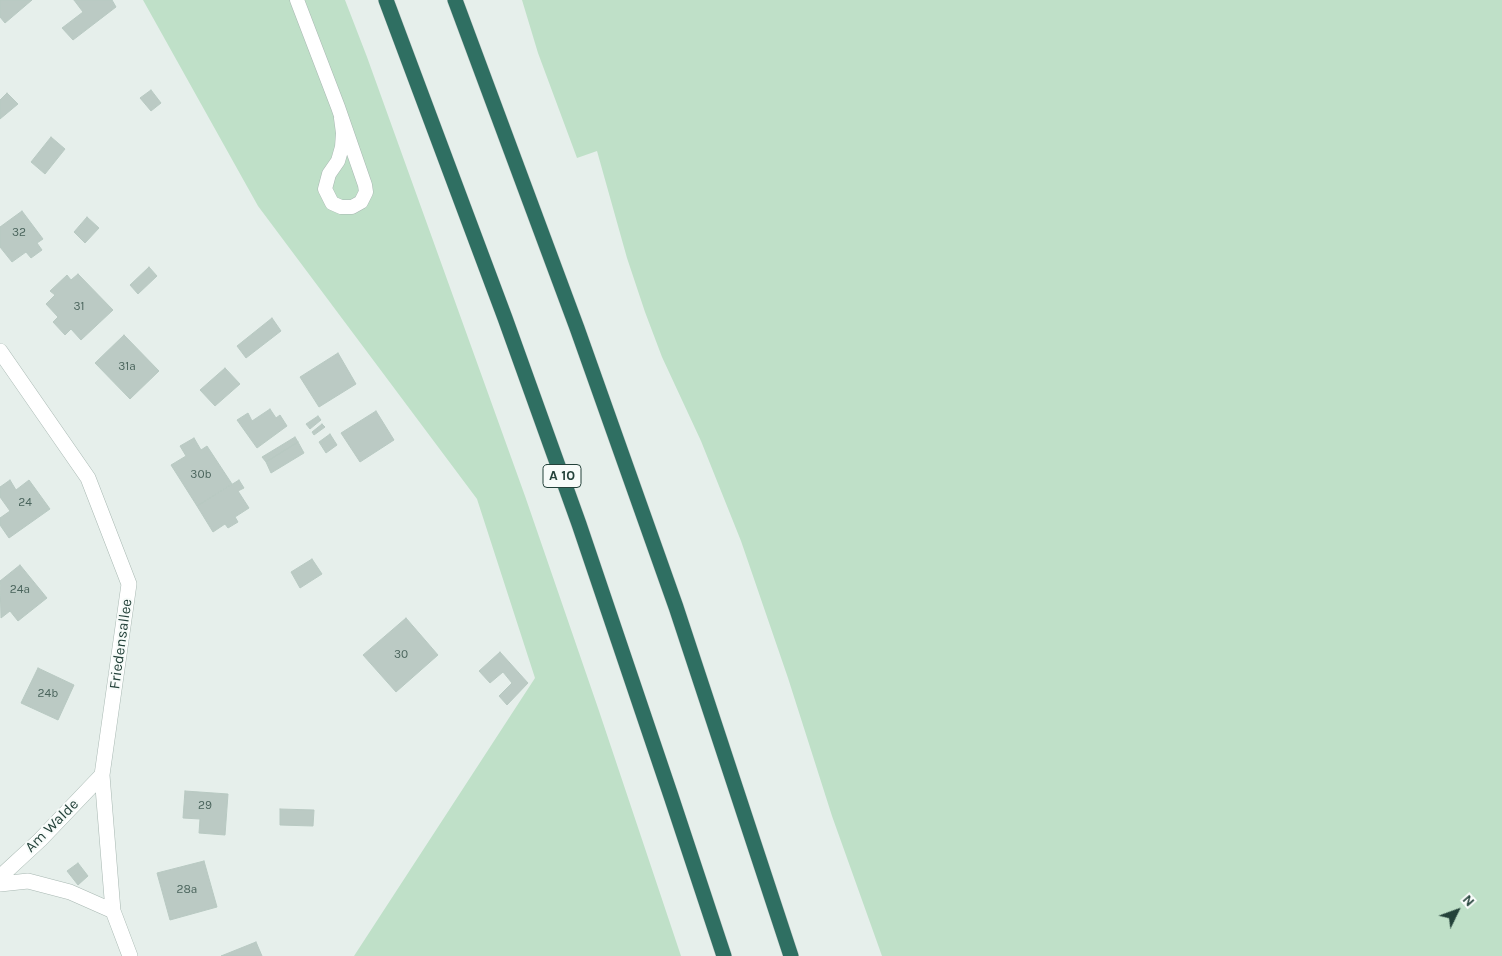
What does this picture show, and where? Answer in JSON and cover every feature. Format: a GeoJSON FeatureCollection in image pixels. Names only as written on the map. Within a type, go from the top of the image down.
{"type":"FeatureCollection","features":[{"type":"Feature","properties":{"kind":"highway","name":"A 10"},"geometry":{"type":"LineString","coordinates":[[386,0],[505,318],[579,524],[672,796],[724,956]]}},
{"type":"Feature","properties":{"kind":"highway"},"geometry":{"type":"LineString","coordinates":[[455,0],[577,328],[676,607],[791,956]]}},
{"type":"Feature","properties":{"kind":"street","name":"Friedensallee"},"geometry":{"type":"LineString","coordinates":[[0,351],[88,478],[129,584],[102,775],[113,911],[130,956]]}},
{"type":"Feature","properties":{"kind":"street","name":"Am Walde"},"geometry":{"type":"LineString","coordinates":[[0,877],[40,840],[102,775]]}},
{"type":"Feature","properties":{"kind":"street"},"geometry":{"type":"LineString","coordinates":[[0,884],[28,881],[70,892],[113,911]]}},
{"type":"Feature","properties":{"kind":"lane"},"geometry":{"type":"LineString","coordinates":[[297,0],[341,118],[365,185],[366,192],[361,202],[352,207],[341,207],[332,203],[325,189],[329,174],[338,161],[342,147],[341,118]]}},
{"type":"Feature","properties":{"kind":"green space"},"geometry":{"type":"Polygon","coordinates":[[[143,0],[345,0],[525,496],[681,956],[354,956],[535,678],[477,499],[258,206],[143,0]]]}},
{"type":"Feature","properties":{"kind":"green space"},"geometry":{"type":"Polygon","coordinates":[[[522,0],[1502,0],[1502,956],[882,956],[832,816],[788,678],[741,541],[701,441],[662,357],[645,312],[627,258],[597,151],[577,158],[538,53],[522,0]]]}},
{"type":"Feature","properties":{"kind":"building"},"geometry":{"type":"Polygon","coordinates":[[[0,0],[32,0],[5,23],[0,17],[0,0]]]}},
{"type":"Feature","properties":{"kind":"building"},"geometry":{"type":"Polygon","coordinates":[[[74,0],[112,0],[116,7],[73,40],[62,28],[83,12],[74,0]]]}},
{"type":"Feature","properties":{"kind":"building"},"geometry":{"type":"Polygon","coordinates":[[[151,90],[161,103],[151,111],[140,98],[151,90]]]}},
{"type":"Feature","properties":{"kind":"building"},"geometry":{"type":"Polygon","coordinates":[[[7,93],[18,104],[0,119],[0,100],[7,93]]]}},
{"type":"Feature","properties":{"kind":"building"},"geometry":{"type":"Polygon","coordinates":[[[51,137],[65,149],[45,174],[31,162],[51,137]]]}},
{"type":"Feature","properties":{"kind":"building"},"geometry":{"type":"Polygon","coordinates":[[[22,211],[43,239],[37,243],[42,250],[31,258],[26,252],[12,262],[0,247],[0,227],[22,211]]]}},
{"type":"Feature","properties":{"kind":"building"},"geometry":{"type":"Polygon","coordinates":[[[87,217],[99,228],[85,243],[74,232],[87,217]]]}},
{"type":"Feature","properties":{"kind":"building"},"geometry":{"type":"Polygon","coordinates":[[[149,267],[157,276],[138,294],[130,285],[149,267]]]}},
{"type":"Feature","properties":{"kind":"building"},"geometry":{"type":"Polygon","coordinates":[[[78,274],[113,310],[81,340],[71,329],[65,335],[53,322],[58,317],[46,304],[55,295],[50,291],[67,275],[71,280],[78,274]]]}},
{"type":"Feature","properties":{"kind":"building"},"geometry":{"type":"Polygon","coordinates":[[[272,318],[281,331],[246,358],[237,346],[272,318]]]}},
{"type":"Feature","properties":{"kind":"building"},"geometry":{"type":"Polygon","coordinates":[[[124,335],[159,371],[130,399],[95,363],[124,335]]]}},
{"type":"Feature","properties":{"kind":"building"},"geometry":{"type":"Polygon","coordinates":[[[338,353],[356,384],[319,407],[300,377],[338,353]]]}},
{"type":"Feature","properties":{"kind":"building"},"geometry":{"type":"Polygon","coordinates":[[[225,368],[240,384],[215,406],[200,390],[225,368]]]}},
{"type":"Feature","properties":{"kind":"building"},"geometry":{"type":"Polygon","coordinates":[[[270,409],[276,418],[280,415],[287,426],[257,448],[237,420],[248,413],[252,421],[270,409]]]}},
{"type":"Feature","properties":{"kind":"building"},"geometry":{"type":"Polygon","coordinates":[[[376,411],[394,440],[360,462],[341,433],[376,411]]]}},
{"type":"Feature","properties":{"kind":"building"},"geometry":{"type":"Polygon","coordinates":[[[318,416],[321,420],[310,429],[306,424],[318,416]]]}},
{"type":"Feature","properties":{"kind":"building"},"geometry":{"type":"Polygon","coordinates":[[[322,424],[325,427],[314,435],[312,432],[322,424]]]}},
{"type":"Feature","properties":{"kind":"building"},"geometry":{"type":"Polygon","coordinates":[[[330,434],[337,445],[326,453],[319,442],[330,434]]]}},
{"type":"Feature","properties":{"kind":"building"},"geometry":{"type":"Polygon","coordinates":[[[295,437],[298,442],[266,462],[262,457],[295,437]]]}},
{"type":"Feature","properties":{"kind":"building"},"geometry":{"type":"Polygon","coordinates":[[[194,438],[201,450],[207,446],[232,484],[197,506],[171,465],[186,456],[180,446],[194,438]]]}},
{"type":"Feature","properties":{"kind":"building"},"geometry":{"type":"Polygon","coordinates":[[[298,442],[304,453],[271,473],[266,462],[298,442]]]}},
{"type":"Feature","properties":{"kind":"building"},"geometry":{"type":"Polygon","coordinates":[[[10,480],[16,490],[29,480],[50,509],[9,538],[0,525],[0,518],[10,511],[0,497],[0,487],[10,480]]]}},
{"type":"Feature","properties":{"kind":"building"},"geometry":{"type":"Polygon","coordinates":[[[239,480],[244,488],[238,491],[249,508],[235,517],[238,522],[228,528],[225,524],[213,532],[197,506],[239,480]]]}},
{"type":"Feature","properties":{"kind":"building"},"geometry":{"type":"Polygon","coordinates":[[[312,559],[322,574],[300,588],[291,572],[312,559]]]}},
{"type":"Feature","properties":{"kind":"building"},"geometry":{"type":"Polygon","coordinates":[[[20,565],[47,598],[18,621],[10,611],[1,618],[0,581],[20,565]]]}},
{"type":"Feature","properties":{"kind":"building"},"geometry":{"type":"Polygon","coordinates":[[[406,618],[438,655],[396,692],[363,655],[406,618]]]}},
{"type":"Feature","properties":{"kind":"building"},"geometry":{"type":"Polygon","coordinates":[[[500,652],[528,683],[507,705],[499,696],[512,683],[503,672],[490,683],[479,671],[500,652]]]}},
{"type":"Feature","properties":{"kind":"building"},"geometry":{"type":"Polygon","coordinates":[[[38,668],[74,685],[58,720],[21,703],[38,668]]]}},
{"type":"Feature","properties":{"kind":"building"},"geometry":{"type":"Polygon","coordinates":[[[185,791],[228,794],[225,835],[199,833],[200,819],[183,818],[185,791]]]}},
{"type":"Feature","properties":{"kind":"building"},"geometry":{"type":"Polygon","coordinates":[[[280,809],[314,810],[313,826],[280,825],[280,809]]]}},
{"type":"Feature","properties":{"kind":"building"},"geometry":{"type":"Polygon","coordinates":[[[204,861],[217,907],[170,920],[157,873],[204,861]]]}},
{"type":"Feature","properties":{"kind":"building"},"geometry":{"type":"Polygon","coordinates":[[[78,863],[88,876],[78,885],[67,871],[78,863]]]}},
{"type":"Feature","properties":{"kind":"building"},"geometry":{"type":"Polygon","coordinates":[[[256,942],[262,956],[221,956],[256,942]]]}}]}
